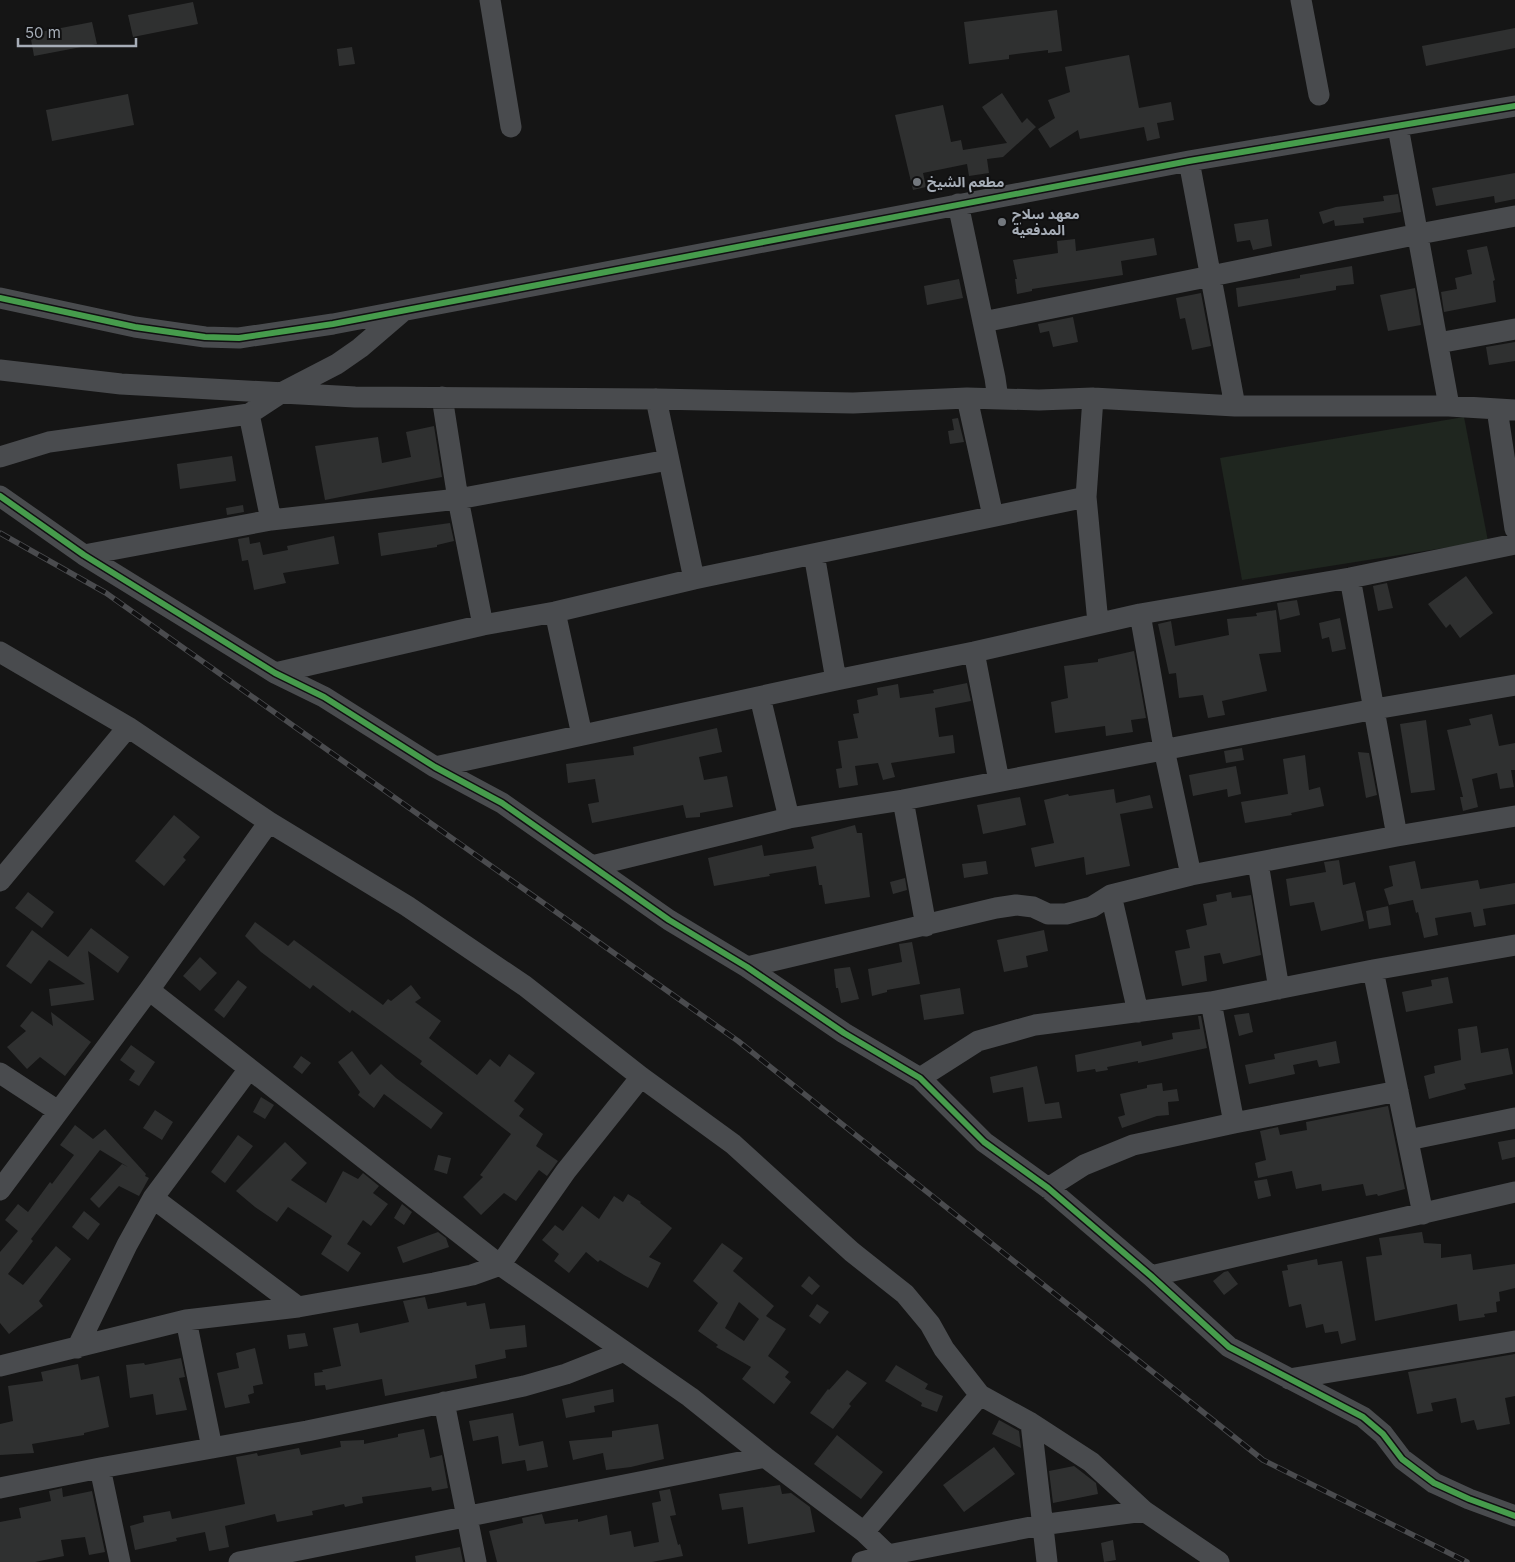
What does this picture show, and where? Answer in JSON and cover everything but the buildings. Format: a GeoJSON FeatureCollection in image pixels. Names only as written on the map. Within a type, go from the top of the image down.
{"type":"FeatureCollection","features":[{"type":"Feature","properties":{"kind":"street"},"geometry":{"type":"LineString","coordinates":[[490,0],[511,127]]}},
{"type":"Feature","properties":{"kind":"street"},"geometry":{"type":"LineString","coordinates":[[1301,0],[1320,95]]}},
{"type":"Feature","properties":{"kind":"street"},"geometry":{"type":"LineString","coordinates":[[0,298],[135,327],[205,337],[240,338],[404,311],[1189,161],[1515,106]]}},
{"type":"Feature","properties":{"kind":"street"},"geometry":{"type":"LineString","coordinates":[[1398,127],[1449,406]]}},
{"type":"Feature","properties":{"kind":"street"},"geometry":{"type":"LineString","coordinates":[[1189,161],[1235,406]]}},
{"type":"Feature","properties":{"kind":"street"},"geometry":{"type":"LineString","coordinates":[[958,204],[998,399]]}},
{"type":"Feature","properties":{"kind":"street"},"geometry":{"type":"LineString","coordinates":[[983,322],[1515,216]]}},
{"type":"Feature","properties":{"kind":"street"},"geometry":{"type":"LineString","coordinates":[[0,457],[49,442],[249,414],[281,393],[337,364],[360,348],[404,311]]}},
{"type":"Feature","properties":{"kind":"street"},"geometry":{"type":"LineString","coordinates":[[1438,342],[1515,329]]}},
{"type":"Feature","properties":{"kind":"street"},"geometry":{"type":"LineString","coordinates":[[0,370],[121,384],[355,397],[656,399],[853,403],[967,398],[1039,400],[1093,398],[1235,406],[1449,406],[1506,410],[1515,529]]}},
{"type":"Feature","properties":{"kind":"street"},"geometry":{"type":"LineString","coordinates":[[442,397],[458,499],[483,624]]}},
{"type":"Feature","properties":{"kind":"street"},"geometry":{"type":"LineString","coordinates":[[967,398],[993,516]]}},
{"type":"Feature","properties":{"kind":"street"},"geometry":{"type":"LineString","coordinates":[[1093,398],[1086,497],[1098,623]]}},
{"type":"Feature","properties":{"kind":"street"},"geometry":{"type":"LineString","coordinates":[[656,399],[694,579]]}},
{"type":"Feature","properties":{"kind":"street"},"geometry":{"type":"LineString","coordinates":[[249,414],[271,520]]}},
{"type":"Feature","properties":{"kind":"street"},"geometry":{"type":"LineString","coordinates":[[84,555],[271,520],[458,499],[668,460]]}},
{"type":"Feature","properties":{"kind":"street"},"geometry":{"type":"LineString","coordinates":[[0,496],[84,555],[275,673],[324,697],[435,767],[502,804],[668,920],[747,967],[844,1033],[920,1078],[984,1142],[1048,1188],[1151,1276],[1229,1347],[1363,1417],[1383,1434],[1402,1459],[1434,1483],[1469,1499],[1513,1511]]}},
{"type":"Feature","properties":{"kind":"street"},"geometry":{"type":"LineString","coordinates":[[275,673],[483,624],[555,612],[694,579],[1086,497]]}},
{"type":"Feature","properties":{"kind":"street"},"geometry":{"type":"LineString","coordinates":[[435,767],[974,652],[1140,614],[1350,578],[1515,544]]}},
{"type":"Feature","properties":{"kind":"street"},"geometry":{"type":"LineString","coordinates":[[814,554],[836,680]]}},
{"type":"Feature","properties":{"kind":"street"},"geometry":{"type":"LineString","coordinates":[[1350,578],[1397,836]]}},
{"type":"Feature","properties":{"kind":"street"},"geometry":{"type":"LineString","coordinates":[[555,612],[582,735]]}},
{"type":"Feature","properties":{"kind":"street"},"geometry":{"type":"LineString","coordinates":[[1140,614],[1164,749],[1191,875]]}},
{"type":"Feature","properties":{"kind":"street"},"geometry":{"type":"LineString","coordinates":[[0,652],[128,727],[268,822],[407,906],[525,986],[641,1077],[733,1144],[852,1252],[905,1294],[930,1324],[944,1349],[980,1395],[1032,1423],[1091,1462],[1144,1511],[1219,1562]]}},
{"type":"Feature","properties":{"kind":"street"},"geometry":{"type":"LineString","coordinates":[[974,652],[999,781]]}},
{"type":"Feature","properties":{"kind":"street"},"geometry":{"type":"LineString","coordinates":[[592,866],[789,818],[903,800],[1375,709],[1515,685]]}},
{"type":"Feature","properties":{"kind":"street"},"geometry":{"type":"LineString","coordinates":[[760,697],[789,818]]}},
{"type":"Feature","properties":{"kind":"street"},"geometry":{"type":"LineString","coordinates":[[0,881],[128,727]]}},
{"type":"Feature","properties":{"kind":"street"},"geometry":{"type":"LineString","coordinates":[[903,800],[926,926]]}},
{"type":"Feature","properties":{"kind":"street"},"geometry":{"type":"LineString","coordinates":[[747,967],[926,926],[976,912],[1016,905],[1033,907],[1048,914],[1066,914],[1092,907],[1110,895],[1191,875],[1515,816]]}},
{"type":"Feature","properties":{"kind":"street"},"geometry":{"type":"LineString","coordinates":[[0,1190],[149,990],[268,822]]}},
{"type":"Feature","properties":{"kind":"street"},"geometry":{"type":"LineString","coordinates":[[1258,863],[1279,989]]}},
{"type":"Feature","properties":{"kind":"street"},"geometry":{"type":"LineString","coordinates":[[1110,895],[1138,1012]]}},
{"type":"Feature","properties":{"kind":"street"},"geometry":{"type":"LineString","coordinates":[[920,1078],[978,1040],[1034,1024],[1211,1002],[1372,970],[1515,945]]}},
{"type":"Feature","properties":{"kind":"street"},"geometry":{"type":"LineString","coordinates":[[1372,970],[1423,1214]]}},
{"type":"Feature","properties":{"kind":"street"},"geometry":{"type":"LineString","coordinates":[[149,990],[500,1265],[622,1352],[690,1397],[864,1532],[888,1555]]}},
{"type":"Feature","properties":{"kind":"street"},"geometry":{"type":"LineString","coordinates":[[1211,1002],[1234,1123]]}},
{"type":"Feature","properties":{"kind":"street"},"geometry":{"type":"LineString","coordinates":[[77,1348],[127,1245],[153,1198],[249,1069]]}},
{"type":"Feature","properties":{"kind":"street"},"geometry":{"type":"LineString","coordinates":[[0,1073],[58,1111]]}},
{"type":"Feature","properties":{"kind":"street"},"geometry":{"type":"LineString","coordinates":[[0,1366],[186,1320],[298,1308],[472,1275],[500,1265],[566,1171],[641,1077]]}},
{"type":"Feature","properties":{"kind":"street"},"geometry":{"type":"LineString","coordinates":[[1048,1188],[1084,1165],[1133,1145],[1398,1091]]}},
{"type":"Feature","properties":{"kind":"street"},"geometry":{"type":"LineString","coordinates":[[1408,1140],[1515,1118]]}},
{"type":"Feature","properties":{"kind":"street"},"geometry":{"type":"LineString","coordinates":[[1151,1276],[1515,1192]]}},
{"type":"Feature","properties":{"kind":"street"},"geometry":{"type":"LineString","coordinates":[[153,1198],[298,1308]]}},
{"type":"Feature","properties":{"kind":"street"},"geometry":{"type":"LineString","coordinates":[[186,1320],[212,1448]]}},
{"type":"Feature","properties":{"kind":"street"},"geometry":{"type":"LineString","coordinates":[[1289,1379],[1515,1341]]}},
{"type":"Feature","properties":{"kind":"street"},"geometry":{"type":"LineString","coordinates":[[0,1488],[307,1431],[541,1381],[566,1374],[622,1352]]}},
{"type":"Feature","properties":{"kind":"street"},"geometry":{"type":"LineString","coordinates":[[864,1532],[980,1395]]}},
{"type":"Feature","properties":{"kind":"street"},"geometry":{"type":"LineString","coordinates":[[444,1402],[476,1562]]}},
{"type":"Feature","properties":{"kind":"street"},"geometry":{"type":"LineString","coordinates":[[1032,1423],[1047,1562]]}},
{"type":"Feature","properties":{"kind":"street"},"geometry":{"type":"LineString","coordinates":[[239,1562],[765,1457]]}},
{"type":"Feature","properties":{"kind":"street"},"geometry":{"type":"LineString","coordinates":[[100,1468],[120,1562]]}},
{"type":"Feature","properties":{"kind":"street"},"geometry":{"type":"LineString","coordinates":[[862,1562],[888,1555],[1042,1526],[1144,1511]]}},
{"type":"Feature","properties":{"kind":"shaded area"},"geometry":{"type":"Polygon","coordinates":[[[1464,417],[1488,541],[1242,580],[1220,458],[1464,417]]]}},
{"type":"Feature","properties":{"kind":"railway"},"geometry":{"type":"LineString","coordinates":[[0,533],[106,593],[738,1041],[1263,1460],[1467,1562]]}},
{"type":"Feature","properties":{"kind":"cycle path"},"geometry":{"type":"LineString","coordinates":[[0,298],[135,327],[205,337],[239,338],[333,324],[1189,161],[1515,106]]}},
{"type":"Feature","properties":{"kind":"cycle path"},"geometry":{"type":"LineString","coordinates":[[0,496],[84,555],[275,673],[324,697],[435,767],[502,803],[669,920],[747,967],[844,1033],[920,1078],[984,1142],[1048,1188],[1151,1276],[1229,1347],[1363,1417],[1383,1434],[1402,1459],[1434,1483],[1469,1499],[1515,1516]]}},
{"type":"Feature","properties":{"kind":"place","name":"مطعم الشيخ"},"geometry":{"type":"Point","coordinates":[917,182]}},
{"type":"Feature","properties":{"kind":"place","name":"معهد سلاح المدفعية"},"geometry":{"type":"Point","coordinates":[1002,222]}}]}
